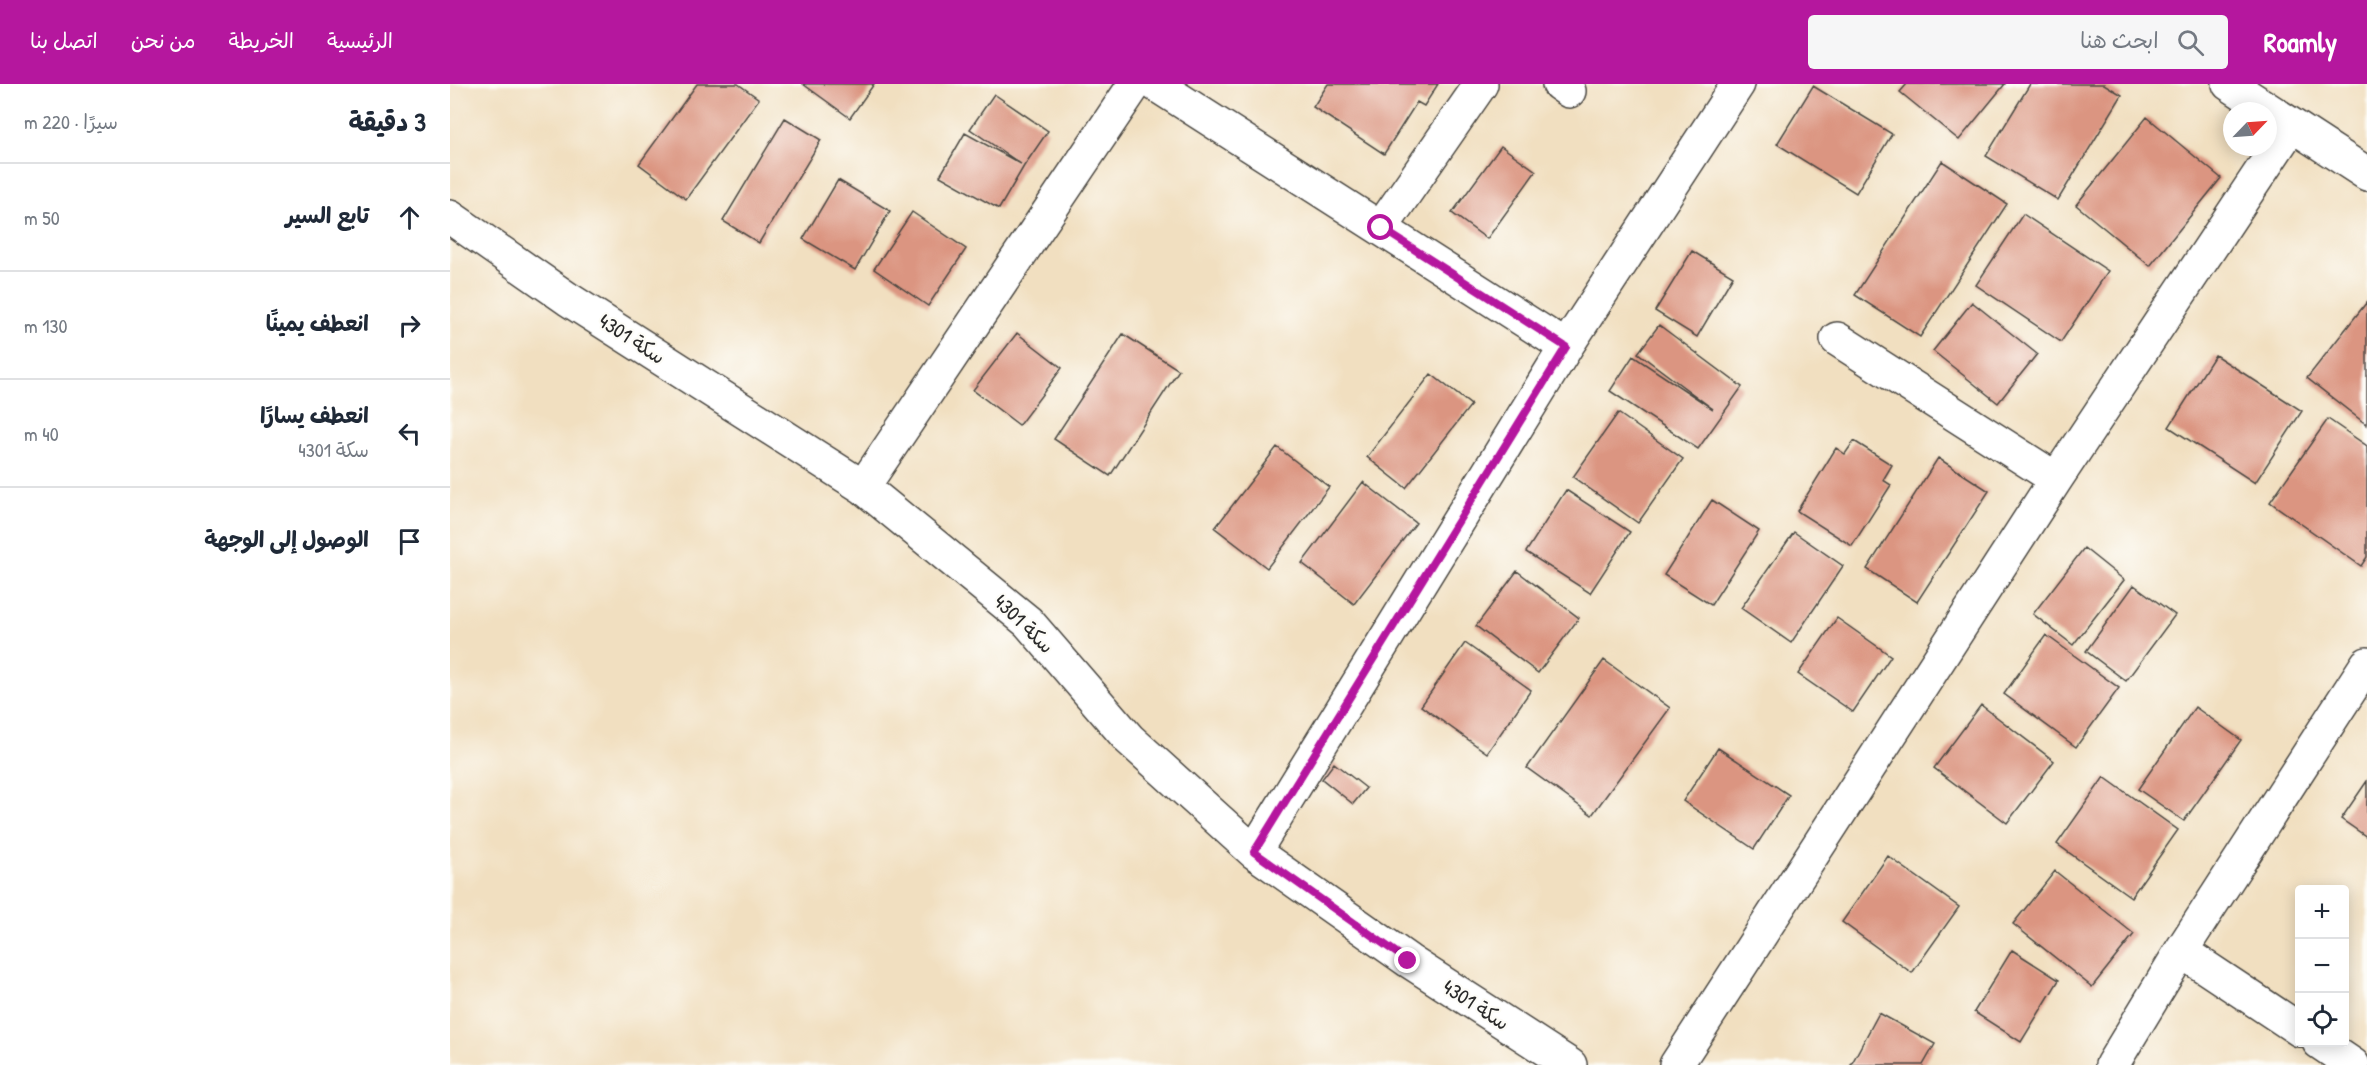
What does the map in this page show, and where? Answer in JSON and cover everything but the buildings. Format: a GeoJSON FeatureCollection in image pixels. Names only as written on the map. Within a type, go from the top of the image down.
{"type":"FeatureCollection","features":[{"type":"Feature","properties":{"kind":"street"},"geometry":{"type":"LineString","coordinates":[[863,487],[1135,84]]}},
{"type":"Feature","properties":{"kind":"street"},"geometry":{"type":"LineString","coordinates":[[1155,84],[1566,347]]}},
{"type":"Feature","properties":{"kind":"street"},"geometry":{"type":"LineString","coordinates":[[1381,228],[1481,84]]}},
{"type":"Feature","properties":{"kind":"street"},"geometry":{"type":"LineString","coordinates":[[1254,852],[1566,347],[1738,84]]}},
{"type":"Feature","properties":{"kind":"street"},"geometry":{"type":"LineString","coordinates":[[2229,84],[2367,174]]}},
{"type":"Feature","properties":{"kind":"street"},"geometry":{"type":"LineString","coordinates":[[1676,1065],[2056,479],[2292,125]]}},
{"type":"Feature","properties":{"kind":"street","name":"سكة 4301"},"geometry":{"type":"LineString","coordinates":[[450,217],[568,299],[863,487],[1028,622],[1129,739],[1254,852],[1408,961],[1570,1065]]}},
{"type":"Feature","properties":{"kind":"street"},"geometry":{"type":"LineString","coordinates":[[1838,339],[2056,479]]}},
{"type":"Feature","properties":{"kind":"street"},"geometry":{"type":"LineString","coordinates":[[2112,1065],[2181,951],[2367,664]]}},
{"type":"Feature","properties":{"kind":"street"},"geometry":{"type":"LineString","coordinates":[[2181,951],[2295,1026]]}},
{"type":"Feature","properties":{"kind":"street"},"geometry":{"type":"LineString","coordinates":[[2326,1047],[2353,1065]]}},
{"type":"Feature","properties":{"kind":"route"},"geometry":{"type":"LineString","coordinates":[[1381,228],[1566,347],[1254,852],[1408,961]]}}]}
